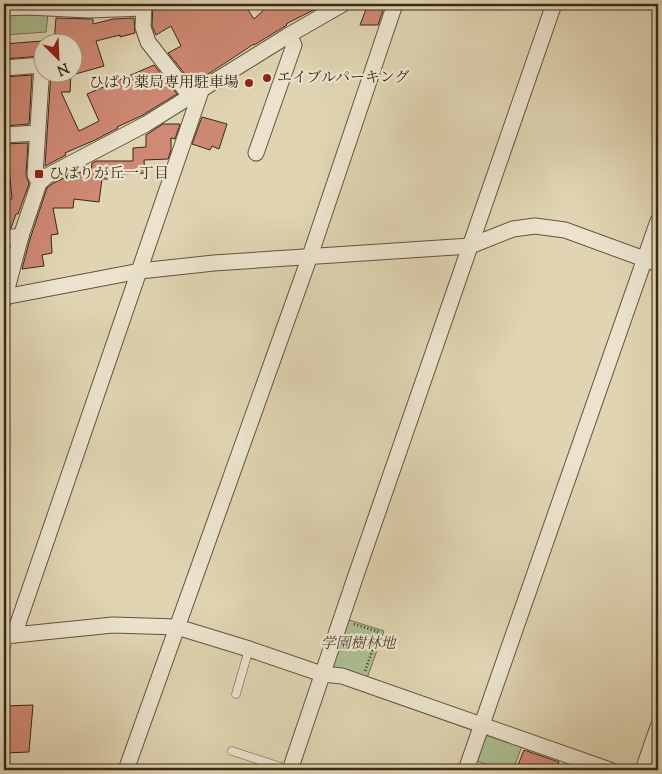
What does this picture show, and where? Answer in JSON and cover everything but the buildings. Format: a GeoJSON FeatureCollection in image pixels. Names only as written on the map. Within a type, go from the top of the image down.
{"type":"FeatureCollection","features":[{"type":"Feature","properties":{"kind":"street"},"geometry":{"type":"LineString","coordinates":[[342,4],[146,124],[46,176],[39,183],[21,236],[4,298],[140,271],[214,263],[470,246],[513,229],[535,226],[565,230],[652,262]]}},
{"type":"Feature","properties":{"kind":"street"},"geometry":{"type":"LineString","coordinates":[[126,770],[310,256],[396,4]]}},
{"type":"Feature","properties":{"kind":"street"},"geometry":{"type":"LineString","coordinates":[[290,770],[554,4]]}},
{"type":"Feature","properties":{"kind":"street"},"geometry":{"type":"LineString","coordinates":[[4,8],[28,6],[90,10],[144,6],[143,27],[148,42],[196,92]]}},
{"type":"Feature","properties":{"kind":"street"},"geometry":{"type":"LineString","coordinates":[[256,154],[294,45],[289,35]]}},
{"type":"Feature","properties":{"kind":"street"},"geometry":{"type":"LineString","coordinates":[[4,68],[42,65],[35,175],[39,183]]}},
{"type":"Feature","properties":{"kind":"street"},"geometry":{"type":"LineString","coordinates":[[196,92],[140,271],[9,636],[113,625],[177,627],[322,674],[342,676],[610,770]]}},
{"type":"Feature","properties":{"kind":"street"},"geometry":{"type":"LineString","coordinates":[[4,135],[37,133]]}},
{"type":"Feature","properties":{"kind":"street"},"geometry":{"type":"LineString","coordinates":[[466,770],[652,262],[658,221]]}},
{"type":"Feature","properties":{"kind":"street"},"geometry":{"type":"LineString","coordinates":[[4,238],[21,236]]}},
{"type":"Feature","properties":{"kind":"street"},"geometry":{"type":"LineString","coordinates":[[643,770],[658,727]]}},
{"type":"Feature","properties":{"kind":"lane"},"geometry":{"type":"LineString","coordinates":[[4,656],[9,636]]}},
{"type":"Feature","properties":{"kind":"lane"},"geometry":{"type":"LineString","coordinates":[[236,694],[249,649]]}},
{"type":"Feature","properties":{"kind":"lane"},"geometry":{"type":"LineString","coordinates":[[232,751],[290,770]]}},
{"type":"Feature","properties":{"kind":"path"},"geometry":{"type":"LineString","coordinates":[[348,622],[379,632],[363,675]]}},
{"type":"Feature","properties":{"kind":"green space"},"geometry":{"type":"Polygon","coordinates":[[[4,4],[49,4],[46,32],[4,35],[4,4]]]}},
{"type":"Feature","properties":{"kind":"green space","name":"学園樹林地"},"geometry":{"type":"Polygon","coordinates":[[[346,619],[384,631],[366,681],[330,669],[346,619]]]}},
{"type":"Feature","properties":{"kind":"green space"},"geometry":{"type":"Polygon","coordinates":[[[483,731],[522,746],[513,770],[504,770],[474,760],[483,731]]]}},
{"type":"Feature","properties":{"kind":"place","name":"エイブルパーキング"},"geometry":{"type":"Point","coordinates":[267,78]}},
{"type":"Feature","properties":{"kind":"place","name":"ひばり薬局専用駐車場"},"geometry":{"type":"Point","coordinates":[249,83]}},
{"type":"Feature","properties":{"kind":"place","name":"ひばりが丘一丁目"},"geometry":{"type":"Point","coordinates":[39,174]}}]}
